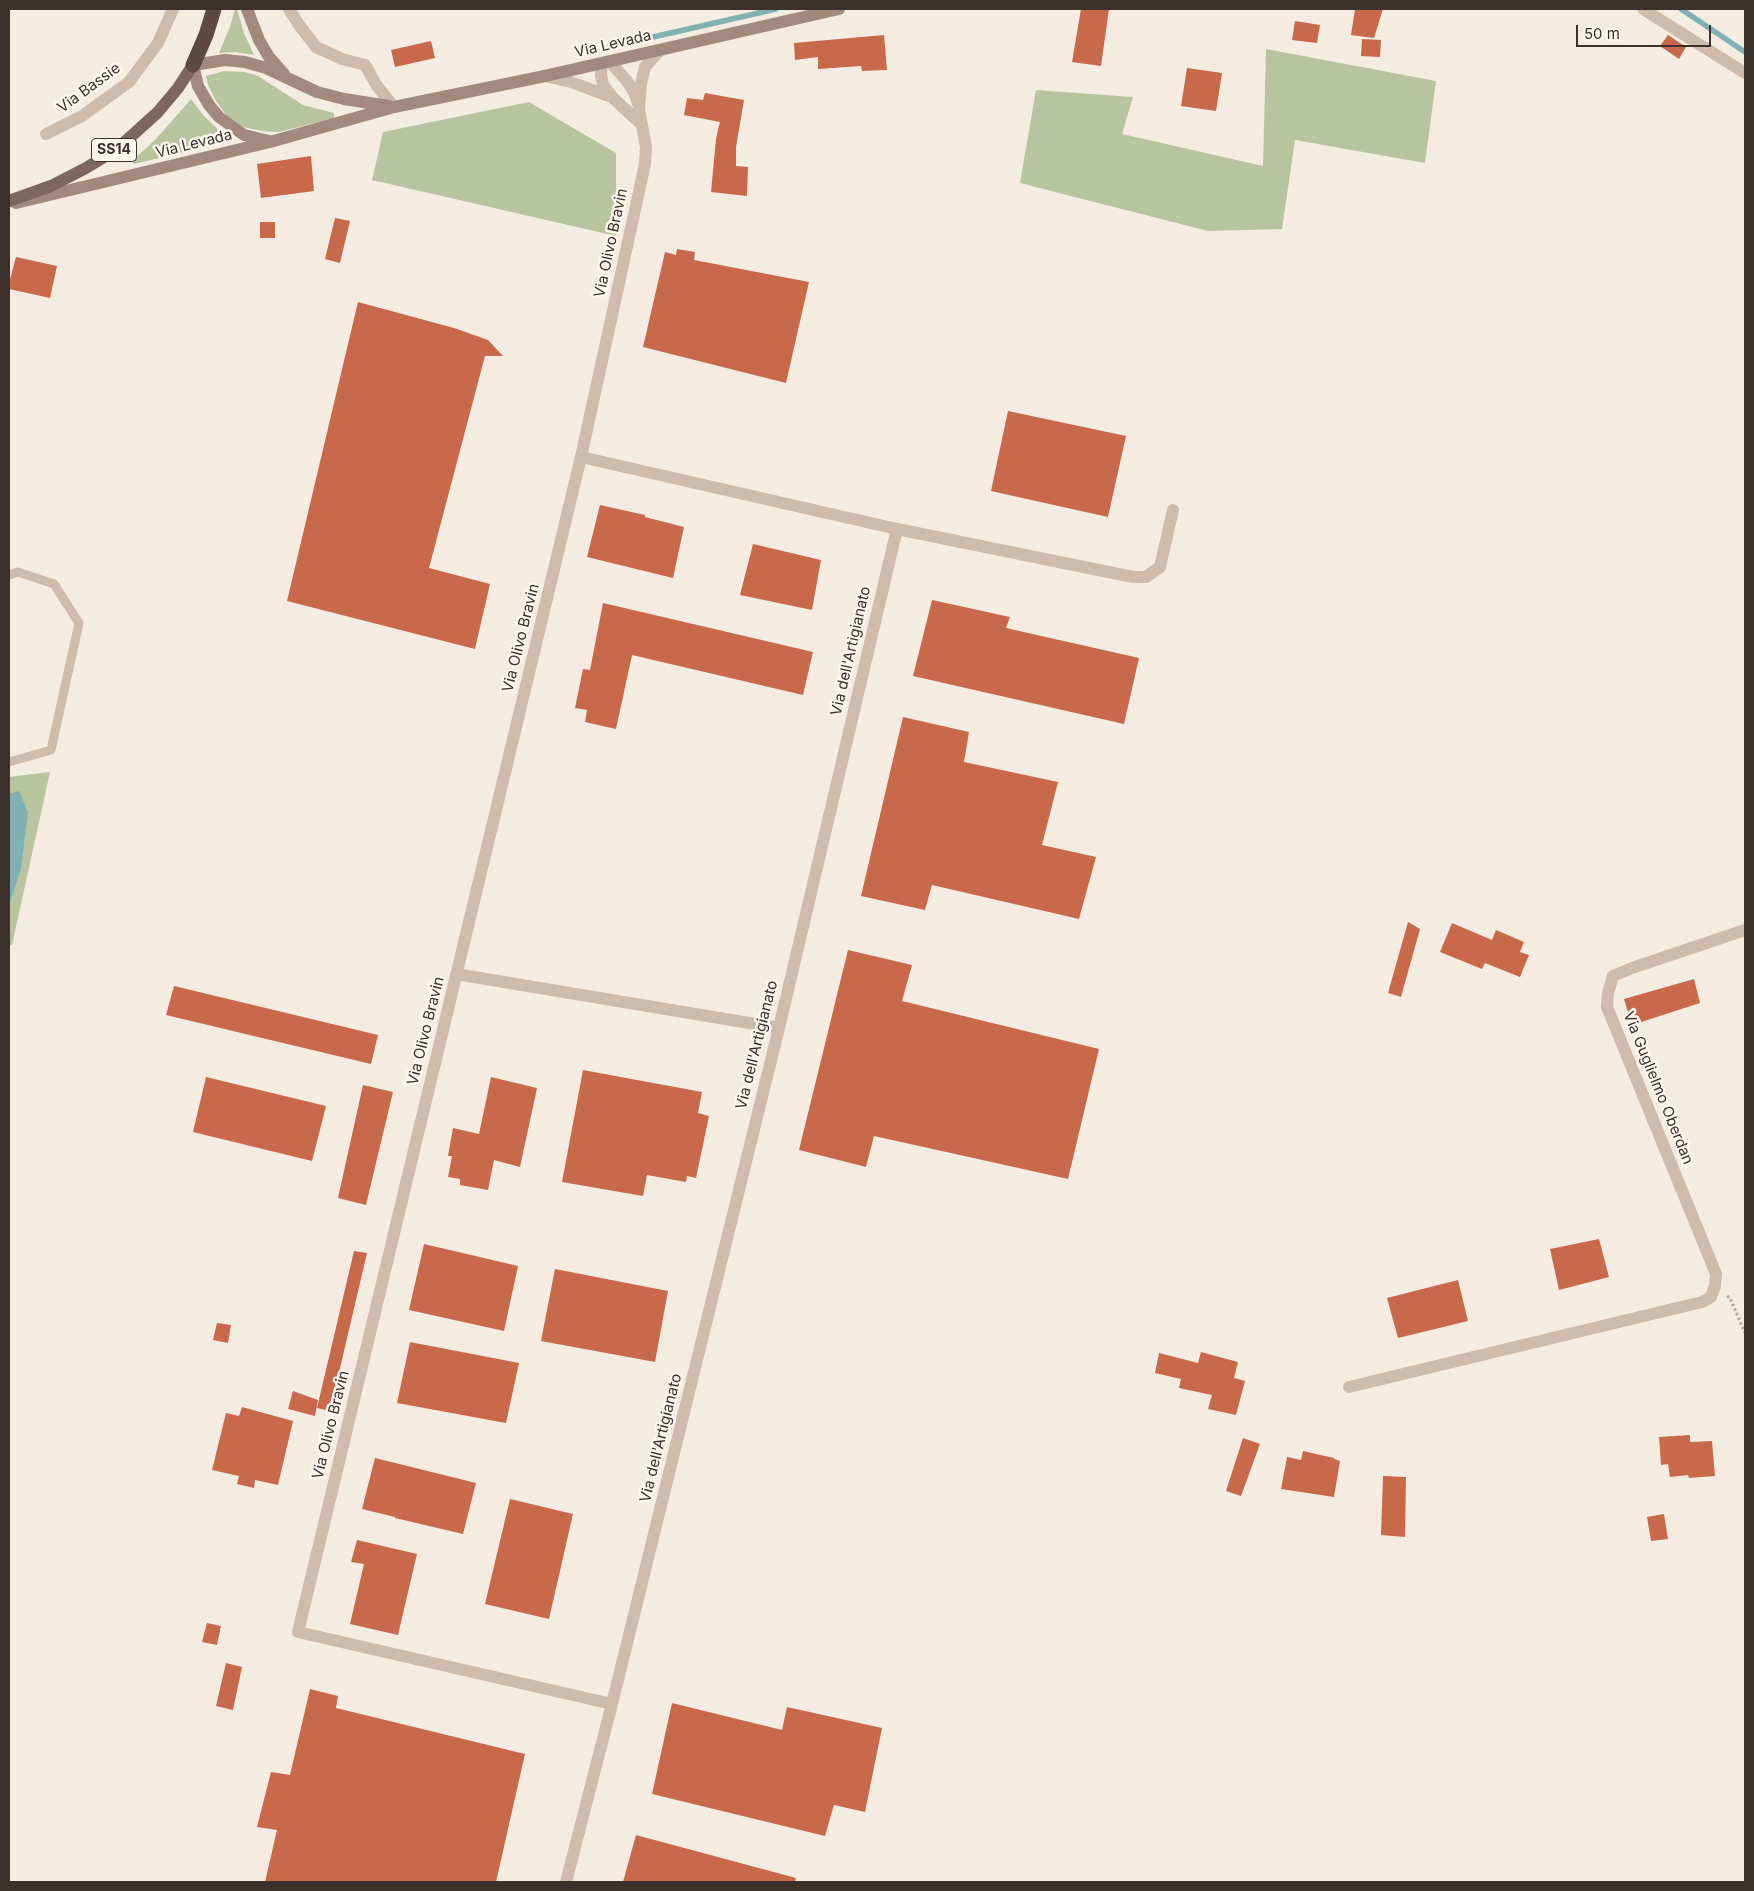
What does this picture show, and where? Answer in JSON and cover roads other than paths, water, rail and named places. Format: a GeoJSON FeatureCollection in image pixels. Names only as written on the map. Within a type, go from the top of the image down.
{"type":"FeatureCollection","features":[{"type":"Feature","properties":{"kind":"highway"},"geometry":{"type":"LineString","coordinates":[[193,65],[206,35],[214,9]]}},
{"type":"Feature","properties":{"kind":"main road","name":"Via Levada"},"geometry":{"type":"LineString","coordinates":[[247,9],[259,40],[269,57],[289,80]]}},
{"type":"Feature","properties":{"kind":"main road","name":"Via Levada"},"geometry":{"type":"LineString","coordinates":[[9,205],[270,142],[394,107],[545,76],[838,9]]}},
{"type":"Feature","properties":{"kind":"main road","name":"Via Levada"},"geometry":{"type":"LineString","coordinates":[[270,142],[244,135],[219,117],[209,105],[198,86],[193,65],[225,60],[245,62],[266,68],[317,92],[344,99],[394,107]]}},
{"type":"Feature","properties":{"kind":"main road","name":"SS14"},"geometry":{"type":"LineString","coordinates":[[9,201],[50,186],[86,168],[117,148],[158,112],[178,88],[193,65]]}},
{"type":"Feature","properties":{"kind":"street","name":"Via Bassie"},"geometry":{"type":"LineString","coordinates":[[46,134],[82,116],[129,82],[158,43],[173,9]]}},
{"type":"Feature","properties":{"kind":"street"},"geometry":{"type":"LineString","coordinates":[[289,9],[316,46],[342,59],[364,65],[377,86],[394,107]]}},
{"type":"Feature","properties":{"kind":"street"},"geometry":{"type":"LineString","coordinates":[[1643,9],[1745,73]]}},
{"type":"Feature","properties":{"kind":"street"},"geometry":{"type":"LineString","coordinates":[[639,108],[641,84],[646,67],[660,50]]}},
{"type":"Feature","properties":{"kind":"street"},"geometry":{"type":"LineString","coordinates":[[639,108],[635,94],[627,81],[606,62],[601,75],[603,85],[640,123]]}},
{"type":"Feature","properties":{"kind":"street"},"geometry":{"type":"LineString","coordinates":[[545,76],[571,82],[614,98]]}},
{"type":"Feature","properties":{"kind":"street","name":"Via Olivo Bravin"},"geometry":{"type":"LineString","coordinates":[[612,1704],[298,1632],[581,457],[645,164],[646,147],[640,123],[639,108]]}},
{"type":"Feature","properties":{"kind":"street"},"geometry":{"type":"LineString","coordinates":[[581,457],[897,529],[1133,577],[1146,577],[1160,567],[1173,510]]}},
{"type":"Feature","properties":{"kind":"street","name":"Via dell'Artigianato"},"geometry":{"type":"LineString","coordinates":[[566,1882],[612,1704],[779,1028],[897,529]]}},
{"type":"Feature","properties":{"kind":"street","name":"Via Guglielmo Oberdan"},"geometry":{"type":"LineString","coordinates":[[1349,1387],[1702,1302],[1711,1297],[1715,1286],[1716,1274],[1607,1007],[1608,993],[1613,976],[1745,930]]}},
{"type":"Feature","properties":{"kind":"street"},"geometry":{"type":"LineString","coordinates":[[456,974],[779,1028]]}},
{"type":"Feature","properties":{"kind":"lane"},"geometry":{"type":"LineString","coordinates":[[9,575],[18,572],[54,584],[79,623],[50,750],[9,762]]}},
{"type":"Feature","properties":{"kind":"water"},"geometry":{"type":"Polygon","coordinates":[[[19,791],[28,812],[21,868],[9,906],[9,794],[19,791]]]}},
{"type":"Feature","properties":{"kind":"waterway"},"geometry":{"type":"LineString","coordinates":[[609,47],[776,9]]}},
{"type":"Feature","properties":{"kind":"waterway"},"geometry":{"type":"LineString","coordinates":[[1681,9],[1745,52]]}}]}
